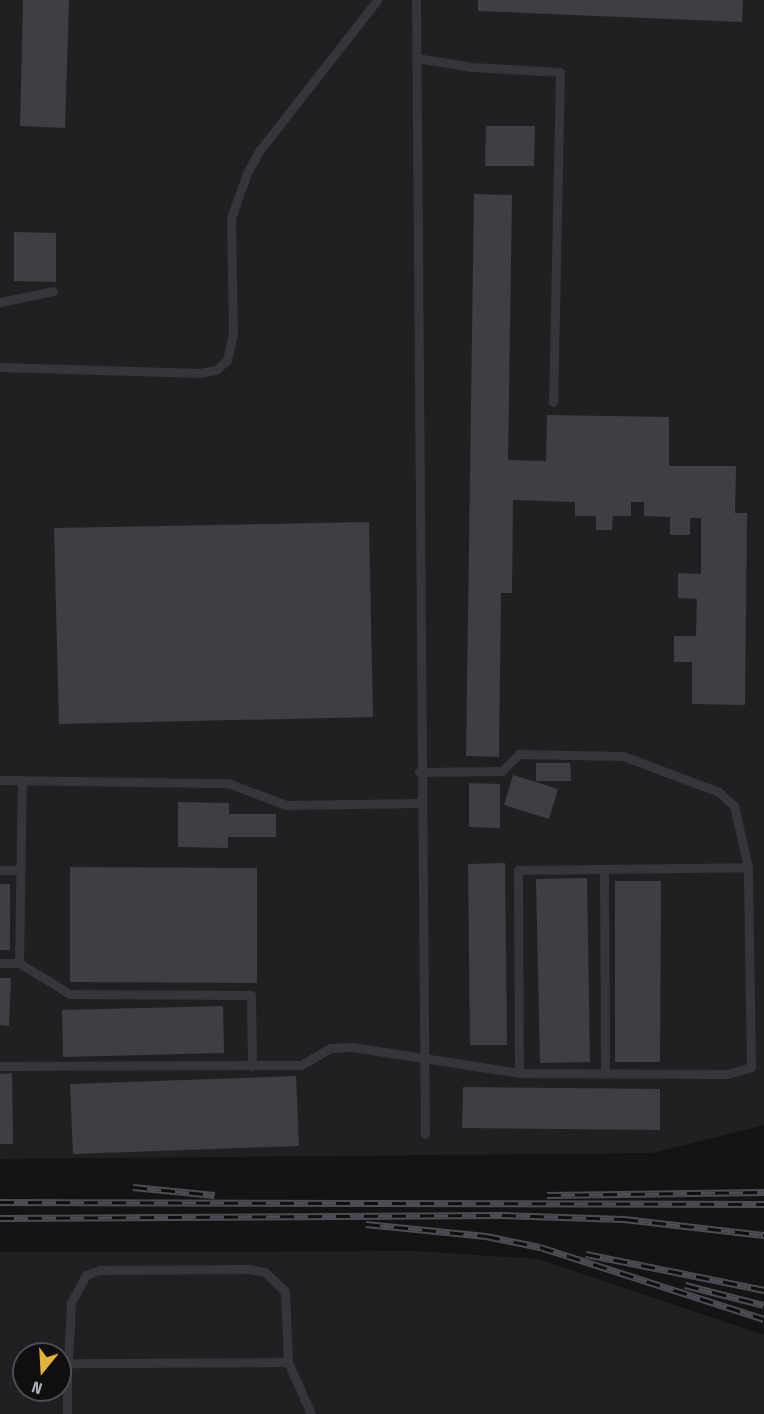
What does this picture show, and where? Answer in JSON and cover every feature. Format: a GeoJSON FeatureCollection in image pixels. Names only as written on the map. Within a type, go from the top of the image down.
{"type":"FeatureCollection","features":[{"type":"Feature","properties":{"kind":"lane"},"geometry":{"type":"LineString","coordinates":[[0,367],[200,373],[216,370],[226,360],[233,334],[231,218],[247,173],[267,141],[377,0]]}},
{"type":"Feature","properties":{"kind":"lane"},"geometry":{"type":"LineString","coordinates":[[416,0],[419,772],[425,1134]]}},
{"type":"Feature","properties":{"kind":"lane"},"geometry":{"type":"LineString","coordinates":[[416,58],[472,67],[560,72],[553,402]]}},
{"type":"Feature","properties":{"kind":"lane"},"geometry":{"type":"LineString","coordinates":[[0,302],[53,291]]}},
{"type":"Feature","properties":{"kind":"lane"},"geometry":{"type":"LineString","coordinates":[[0,1066],[301,1065],[331,1048],[352,1047],[519,1073],[727,1074],[751,1068],[748,867],[734,806],[720,792],[623,756],[519,754],[502,771],[419,772]]}},
{"type":"Feature","properties":{"kind":"lane"},"geometry":{"type":"LineString","coordinates":[[0,780],[228,783],[286,805],[420,803]]}},
{"type":"Feature","properties":{"kind":"lane"},"geometry":{"type":"LineString","coordinates":[[19,963],[22,780]]}},
{"type":"Feature","properties":{"kind":"lane"},"geometry":{"type":"LineString","coordinates":[[519,1073],[518,870],[748,867]]}},
{"type":"Feature","properties":{"kind":"lane"},"geometry":{"type":"LineString","coordinates":[[604,869],[605,1074]]}},
{"type":"Feature","properties":{"kind":"lane"},"geometry":{"type":"LineString","coordinates":[[0,870],[21,870]]}},
{"type":"Feature","properties":{"kind":"lane"},"geometry":{"type":"LineString","coordinates":[[0,963],[19,963],[70,994],[251,995],[252,1065]]}},
{"type":"Feature","properties":{"kind":"lane"},"geometry":{"type":"LineString","coordinates":[[69,1342],[71,1303],[86,1275],[100,1270],[249,1269],[271,1276],[285,1291],[288,1362],[311,1414]]}},
{"type":"Feature","properties":{"kind":"lane"},"geometry":{"type":"LineString","coordinates":[[72,1363],[288,1362]]}},
{"type":"Feature","properties":{"kind":"shaded area"},"geometry":{"type":"Polygon","coordinates":[[[0,0],[764,0],[764,1125],[652,1153],[0,1159],[0,0]]]}},
{"type":"Feature","properties":{"kind":"shaded area"},"geometry":{"type":"Polygon","coordinates":[[[414,1251],[538,1259],[764,1335],[764,1414],[0,1414],[0,1252],[414,1251]]]}},
{"type":"Feature","properties":{"kind":"building"},"geometry":{"type":"Polygon","coordinates":[[[23,0],[69,0],[65,128],[20,126],[23,0]]]}},
{"type":"Feature","properties":{"kind":"building"},"geometry":{"type":"Polygon","coordinates":[[[478,0],[743,0],[742,22],[478,11],[478,0]]]}},
{"type":"Feature","properties":{"kind":"building"},"geometry":{"type":"Polygon","coordinates":[[[486,126],[535,126],[534,166],[485,166],[486,126]]]}},
{"type":"Feature","properties":{"kind":"building"},"geometry":{"type":"Polygon","coordinates":[[[474,194],[512,195],[508,460],[546,461],[547,415],[669,417],[669,466],[736,466],[735,513],[747,513],[745,705],[692,704],[692,662],[674,662],[674,636],[696,636],[697,599],[678,598],[678,573],[701,574],[701,518],[690,518],[690,535],[670,535],[670,517],[644,516],[644,502],[631,502],[631,516],[613,516],[612,530],[596,530],[596,516],[575,516],[575,502],[513,500],[512,593],[501,593],[499,757],[466,756],[474,194]]]}},
{"type":"Feature","properties":{"kind":"building"},"geometry":{"type":"Polygon","coordinates":[[[14,232],[56,233],[56,282],[14,281],[14,232]]]}},
{"type":"Feature","properties":{"kind":"building"},"geometry":{"type":"Polygon","coordinates":[[[369,522],[373,717],[59,724],[54,528],[369,522]]]}},
{"type":"Feature","properties":{"kind":"building"},"geometry":{"type":"Polygon","coordinates":[[[536,763],[570,763],[571,781],[536,781],[536,763]]]}},
{"type":"Feature","properties":{"kind":"building"},"geometry":{"type":"Polygon","coordinates":[[[513,775],[558,789],[549,819],[504,805],[513,775]]]}},
{"type":"Feature","properties":{"kind":"building"},"geometry":{"type":"Polygon","coordinates":[[[469,783],[500,784],[500,828],[469,827],[469,783]]]}},
{"type":"Feature","properties":{"kind":"building"},"geometry":{"type":"Polygon","coordinates":[[[178,802],[229,803],[229,814],[276,814],[276,837],[228,837],[228,848],[178,847],[178,802]]]}},
{"type":"Feature","properties":{"kind":"building"},"geometry":{"type":"Polygon","coordinates":[[[505,863],[507,1045],[470,1045],[468,864],[505,863]]]}},
{"type":"Feature","properties":{"kind":"building"},"geometry":{"type":"Polygon","coordinates":[[[70,867],[257,868],[257,983],[70,982],[70,867]]]}},
{"type":"Feature","properties":{"kind":"building"},"geometry":{"type":"Polygon","coordinates":[[[587,878],[590,1062],[540,1063],[536,879],[587,878]]]}},
{"type":"Feature","properties":{"kind":"building"},"geometry":{"type":"Polygon","coordinates":[[[615,881],[661,881],[660,1062],[615,1062],[615,881]]]}},
{"type":"Feature","properties":{"kind":"building"},"geometry":{"type":"Polygon","coordinates":[[[0,884],[10,884],[10,950],[0,950],[0,884]]]}},
{"type":"Feature","properties":{"kind":"building"},"geometry":{"type":"Polygon","coordinates":[[[0,978],[11,978],[9,1026],[0,1025],[0,978]]]}},
{"type":"Feature","properties":{"kind":"building"},"geometry":{"type":"Polygon","coordinates":[[[223,1006],[224,1053],[63,1057],[62,1010],[223,1006]]]}},
{"type":"Feature","properties":{"kind":"building"},"geometry":{"type":"Polygon","coordinates":[[[12,1073],[13,1144],[0,1144],[0,1074],[12,1073]]]}},
{"type":"Feature","properties":{"kind":"building"},"geometry":{"type":"Polygon","coordinates":[[[296,1076],[299,1146],[73,1154],[70,1084],[296,1076]]]}},
{"type":"Feature","properties":{"kind":"building"},"geometry":{"type":"Polygon","coordinates":[[[463,1087],[660,1089],[660,1130],[462,1128],[463,1087]]]}},
{"type":"Feature","properties":{"kind":"railway"},"geometry":{"type":"LineString","coordinates":[[133,1187],[215,1195]]}},
{"type":"Feature","properties":{"kind":"railway"},"geometry":{"type":"LineString","coordinates":[[547,1195],[764,1192]]}},
{"type":"Feature","properties":{"kind":"railway"},"geometry":{"type":"LineString","coordinates":[[0,1202],[764,1204]]}},
{"type":"Feature","properties":{"kind":"railway"},"geometry":{"type":"LineString","coordinates":[[0,1218],[502,1215],[624,1219],[764,1235]]}},
{"type":"Feature","properties":{"kind":"railway"},"geometry":{"type":"LineString","coordinates":[[366,1224],[486,1236],[540,1247],[764,1319]]}},
{"type":"Feature","properties":{"kind":"railway"},"geometry":{"type":"LineString","coordinates":[[586,1254],[764,1290]]}},
{"type":"Feature","properties":{"kind":"railway"},"geometry":{"type":"LineString","coordinates":[[685,1285],[764,1305]]}}]}
